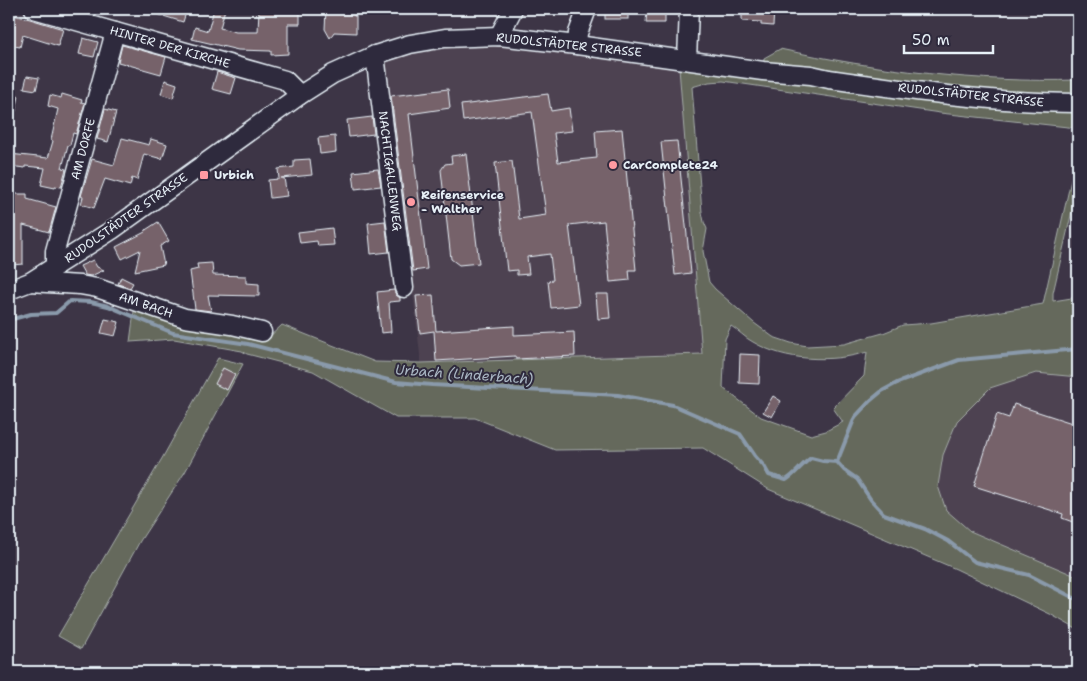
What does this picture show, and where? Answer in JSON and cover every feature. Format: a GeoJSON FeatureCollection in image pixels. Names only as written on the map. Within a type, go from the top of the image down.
{"type":"FeatureCollection","features":[{"type":"Feature","properties":{"kind":"street","name":"HINTER DER KIRCHE"},"geometry":{"type":"LineString","coordinates":[[34,9],[285,80],[300,95]]}},
{"type":"Feature","properties":{"kind":"street"},"geometry":{"type":"LineString","coordinates":[[499,36],[513,9]]}},
{"type":"Feature","properties":{"kind":"street"},"geometry":{"type":"LineString","coordinates":[[577,44],[578,33],[587,9]]}},
{"type":"Feature","properties":{"kind":"street"},"geometry":{"type":"LineString","coordinates":[[687,60],[689,9]]}},
{"type":"Feature","properties":{"kind":"street","name":"AM DORFE"},"geometry":{"type":"LineString","coordinates":[[55,267],[55,251],[115,32]]}},
{"type":"Feature","properties":{"kind":"street","name":"RUDOLSTÄDTER STRASSE"},"geometry":{"type":"LineString","coordinates":[[9,290],[30,282],[112,230],[300,95],[333,74],[375,55],[410,44],[445,38],[499,36],[577,44],[763,71],[811,75],[943,95],[1000,101],[1078,103]]}},
{"type":"Feature","properties":{"kind":"street","name":"NACHTIGALLENWEG"},"geometry":{"type":"LineString","coordinates":[[375,55],[404,288]]}},
{"type":"Feature","properties":{"kind":"street","name":"AM BACH"},"geometry":{"type":"LineString","coordinates":[[30,282],[97,288],[185,318],[232,325],[262,332]]}},
{"type":"Feature","properties":{"kind":"shaded area"},"geometry":{"type":"Polygon","coordinates":[[[481,43],[544,48],[679,68],[702,354],[421,363],[382,60],[430,48],[481,43]]]}},
{"type":"Feature","properties":{"kind":"shaded area"},"geometry":{"type":"Polygon","coordinates":[[[1036,373],[1078,377],[1078,577],[970,531],[946,510],[938,486],[943,455],[957,421],[990,388],[1036,373]]]}},
{"type":"Feature","properties":{"kind":"green space"},"geometry":{"type":"Polygon","coordinates":[[[780,49],[928,74],[1003,79],[1078,80],[1078,130],[1077,128],[940,113],[723,81],[709,82],[692,87],[702,212],[707,229],[703,251],[709,282],[754,323],[773,337],[807,346],[844,344],[903,325],[931,323],[1043,304],[1078,149],[1078,185],[1053,293],[1053,301],[1078,297],[1078,377],[1036,373],[990,388],[957,421],[943,455],[938,486],[946,510],[970,531],[1078,577],[1078,630],[1050,614],[956,569],[768,489],[703,448],[555,450],[475,418],[396,418],[313,371],[247,354],[242,351],[174,339],[130,342],[135,304],[267,339],[282,325],[375,362],[421,363],[702,354],[679,68],[763,78],[764,58],[780,49]],[[731,326],[725,339],[723,388],[761,417],[811,435],[826,431],[843,422],[833,408],[864,376],[867,352],[853,356],[824,359],[794,356],[766,348],[750,340],[731,326]]]}},
{"type":"Feature","properties":{"kind":"green space"},"geometry":{"type":"Polygon","coordinates":[[[218,358],[243,364],[185,472],[140,541],[81,649],[58,636],[164,455],[218,358]]]}},
{"type":"Feature","properties":{"kind":"building"},"geometry":{"type":"Polygon","coordinates":[[[147,9],[187,9],[183,22],[147,11],[147,9]]]}},
{"type":"Feature","properties":{"kind":"building"},"geometry":{"type":"Polygon","coordinates":[[[214,9],[225,9],[220,28],[236,32],[258,32],[259,9],[300,9],[300,24],[288,24],[288,54],[271,55],[271,51],[238,50],[192,39],[195,27],[208,31],[214,9]]]}},
{"type":"Feature","properties":{"kind":"building"},"geometry":{"type":"Polygon","coordinates":[[[326,9],[335,9],[335,12],[354,12],[354,16],[356,16],[356,33],[334,32],[330,38],[325,29],[326,9]]]}},
{"type":"Feature","properties":{"kind":"building"},"geometry":{"type":"Polygon","coordinates":[[[605,9],[628,9],[628,19],[605,19],[605,9]]]}},
{"type":"Feature","properties":{"kind":"building"},"geometry":{"type":"Polygon","coordinates":[[[647,9],[665,9],[665,23],[646,23],[647,9]]]}},
{"type":"Feature","properties":{"kind":"building"},"geometry":{"type":"Polygon","coordinates":[[[742,9],[774,9],[773,26],[761,25],[761,22],[742,21],[742,9]]]}},
{"type":"Feature","properties":{"kind":"building"},"geometry":{"type":"Polygon","coordinates":[[[9,14],[63,29],[58,46],[23,35],[20,47],[9,45],[9,14]]]}},
{"type":"Feature","properties":{"kind":"building"},"geometry":{"type":"Polygon","coordinates":[[[83,38],[98,42],[94,57],[79,54],[83,38]]]}},
{"type":"Feature","properties":{"kind":"building"},"geometry":{"type":"Polygon","coordinates":[[[122,45],[166,57],[161,74],[118,62],[122,45]]]}},
{"type":"Feature","properties":{"kind":"building"},"geometry":{"type":"Polygon","coordinates":[[[217,72],[236,78],[231,94],[212,89],[217,72]]]}},
{"type":"Feature","properties":{"kind":"building"},"geometry":{"type":"Polygon","coordinates":[[[27,76],[39,78],[36,90],[24,88],[27,76]]]}},
{"type":"Feature","properties":{"kind":"building"},"geometry":{"type":"Polygon","coordinates":[[[165,80],[177,84],[173,98],[161,94],[165,80]]]}},
{"type":"Feature","properties":{"kind":"building"},"geometry":{"type":"Polygon","coordinates":[[[448,89],[450,108],[409,114],[427,269],[413,271],[391,96],[448,89]]]}},
{"type":"Feature","properties":{"kind":"building"},"geometry":{"type":"Polygon","coordinates":[[[9,94],[19,96],[13,124],[9,124],[9,94]]]}},
{"type":"Feature","properties":{"kind":"building"},"geometry":{"type":"Polygon","coordinates":[[[62,94],[82,100],[81,102],[85,103],[76,134],[73,133],[70,145],[68,145],[62,168],[66,169],[61,187],[55,186],[55,188],[41,185],[45,168],[9,166],[9,154],[48,158],[58,109],[48,106],[50,95],[61,98],[62,94]]]}},
{"type":"Feature","properties":{"kind":"building"},"geometry":{"type":"Polygon","coordinates":[[[548,94],[551,111],[569,108],[572,131],[554,133],[558,162],[597,158],[595,131],[622,129],[636,270],[629,270],[630,280],[610,282],[604,221],[569,225],[579,305],[551,308],[548,281],[553,280],[550,254],[527,257],[529,274],[517,275],[517,270],[507,271],[495,163],[512,161],[519,219],[546,215],[532,112],[463,121],[461,105],[548,94]]]}},
{"type":"Feature","properties":{"kind":"building"},"geometry":{"type":"Polygon","coordinates":[[[105,109],[116,112],[108,142],[97,139],[105,109]]]}},
{"type":"Feature","properties":{"kind":"building"},"geometry":{"type":"Polygon","coordinates":[[[372,117],[374,134],[349,137],[347,120],[372,117]]]}},
{"type":"Feature","properties":{"kind":"building"},"geometry":{"type":"Polygon","coordinates":[[[335,136],[336,152],[320,154],[318,138],[335,136]]]}},
{"type":"Feature","properties":{"kind":"building"},"geometry":{"type":"Polygon","coordinates":[[[122,138],[149,145],[151,139],[167,144],[162,159],[144,154],[137,180],[132,178],[130,186],[105,179],[94,208],[81,204],[83,197],[81,196],[92,159],[114,165],[122,138]]]}},
{"type":"Feature","properties":{"kind":"building"},"geometry":{"type":"Polygon","coordinates":[[[677,141],[691,273],[675,275],[661,142],[677,141]]]}},
{"type":"Feature","properties":{"kind":"building"},"geometry":{"type":"Polygon","coordinates":[[[466,154],[479,263],[459,265],[451,259],[441,170],[445,164],[452,163],[451,156],[466,154]]]}},
{"type":"Feature","properties":{"kind":"building"},"geometry":{"type":"Polygon","coordinates":[[[310,159],[312,175],[281,178],[284,178],[287,196],[270,198],[268,180],[279,179],[278,169],[294,167],[294,160],[310,159]]]}},
{"type":"Feature","properties":{"kind":"building"},"geometry":{"type":"Polygon","coordinates":[[[378,169],[381,186],[355,189],[353,172],[378,169]]]}},
{"type":"Feature","properties":{"kind":"building"},"geometry":{"type":"Polygon","coordinates":[[[14,194],[27,194],[27,199],[56,207],[49,232],[23,225],[23,264],[12,265],[9,206],[13,206],[14,194]]]}},
{"type":"Feature","properties":{"kind":"building"},"geometry":{"type":"Polygon","coordinates":[[[385,221],[389,252],[371,254],[368,223],[385,221]]]}},
{"type":"Feature","properties":{"kind":"building"},"geometry":{"type":"Polygon","coordinates":[[[158,222],[169,241],[160,246],[164,265],[135,271],[140,250],[122,259],[116,247],[145,232],[158,222]]]}},
{"type":"Feature","properties":{"kind":"building"},"geometry":{"type":"Polygon","coordinates":[[[332,228],[334,245],[318,246],[317,241],[300,243],[298,232],[332,228]]]}},
{"type":"Feature","properties":{"kind":"building"},"geometry":{"type":"Polygon","coordinates":[[[93,260],[97,267],[104,270],[91,276],[85,275],[80,266],[93,260]]]}},
{"type":"Feature","properties":{"kind":"building"},"geometry":{"type":"Polygon","coordinates":[[[212,263],[213,275],[246,276],[246,283],[259,284],[259,296],[208,295],[211,311],[195,309],[190,271],[198,269],[197,264],[212,263]]]}},
{"type":"Feature","properties":{"kind":"building"},"geometry":{"type":"Polygon","coordinates":[[[121,277],[133,283],[130,288],[118,284],[121,277]]]}},
{"type":"Feature","properties":{"kind":"building"},"geometry":{"type":"Polygon","coordinates":[[[394,290],[400,301],[389,302],[391,332],[381,333],[377,292],[394,290]]]}},
{"type":"Feature","properties":{"kind":"building"},"geometry":{"type":"Polygon","coordinates":[[[596,294],[608,294],[610,318],[598,319],[596,294]]]}},
{"type":"Feature","properties":{"kind":"building"},"geometry":{"type":"Polygon","coordinates":[[[433,295],[436,331],[514,326],[514,335],[574,332],[575,356],[516,359],[515,356],[436,361],[434,331],[420,333],[416,296],[433,295]]]}},
{"type":"Feature","properties":{"kind":"building"},"geometry":{"type":"Polygon","coordinates":[[[105,319],[119,322],[115,336],[101,333],[105,319]]]}},
{"type":"Feature","properties":{"kind":"building"},"geometry":{"type":"Polygon","coordinates":[[[740,354],[760,355],[759,384],[739,383],[740,354]]]}},
{"type":"Feature","properties":{"kind":"building"},"geometry":{"type":"Polygon","coordinates":[[[223,368],[235,374],[227,390],[215,384],[223,368]]]}},
{"type":"Feature","properties":{"kind":"building"},"geometry":{"type":"Polygon","coordinates":[[[773,396],[781,401],[772,417],[763,412],[773,396]]]}},
{"type":"Feature","properties":{"kind":"building"},"geometry":{"type":"Polygon","coordinates":[[[1014,404],[1078,425],[1078,524],[1062,518],[1063,514],[974,486],[997,414],[1009,418],[1014,404]]]}},
{"type":"Feature","properties":{"kind":"waterway","name":"Urbach (Linderbach)"},"geometry":{"type":"LineString","coordinates":[[9,320],[31,314],[56,313],[70,301],[91,302],[108,306],[173,333],[248,344],[396,382],[618,395],[673,405],[740,434],[769,475],[786,480],[811,458],[837,462]]}},
{"type":"Feature","properties":{"kind":"waterway"},"geometry":{"type":"LineString","coordinates":[[837,462],[855,417],[882,391],[897,383],[959,360],[1078,349]]}},
{"type":"Feature","properties":{"kind":"waterway"},"geometry":{"type":"LineString","coordinates":[[837,462],[844,470],[857,479],[871,500],[884,514],[925,529],[948,541],[975,562],[1029,575],[1078,600]]}},
{"type":"Feature","properties":{"kind":"place","name":"CarComplete24"},"geometry":{"type":"Point","coordinates":[613,165]}},
{"type":"Feature","properties":{"kind":"place","name":"Urbich"},"geometry":{"type":"Point","coordinates":[204,175]}},
{"type":"Feature","properties":{"kind":"place","name":"Reifenservice - Walther"},"geometry":{"type":"Point","coordinates":[411,202]}}]}
